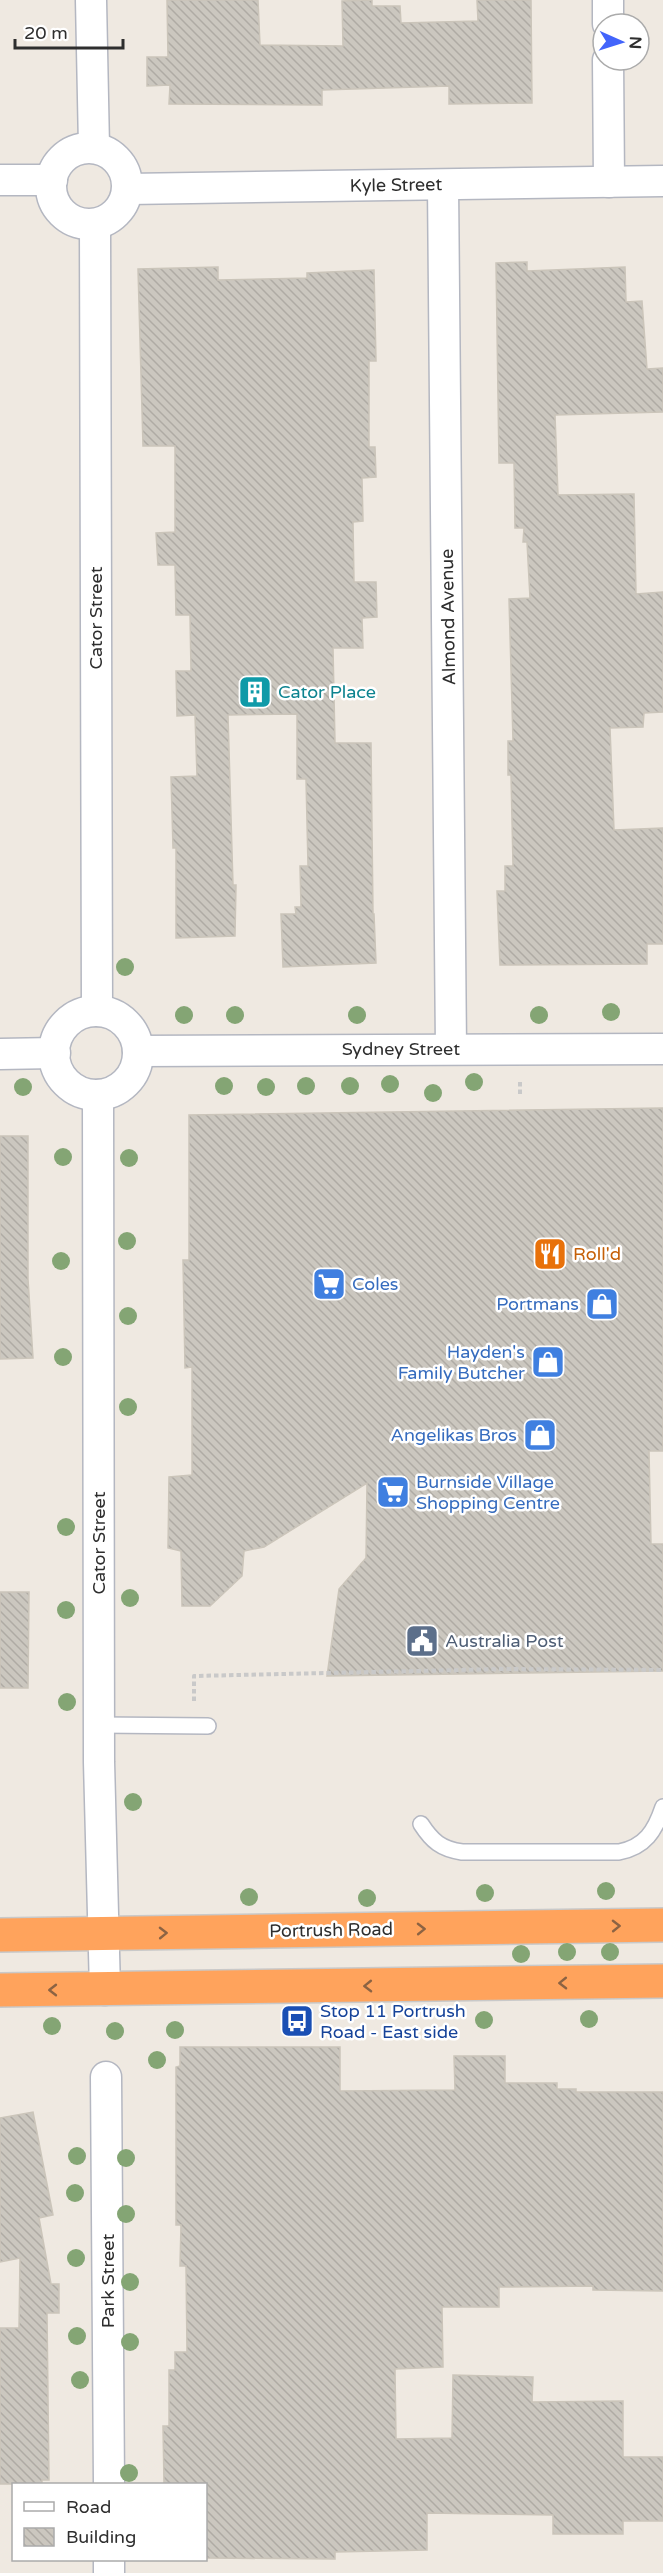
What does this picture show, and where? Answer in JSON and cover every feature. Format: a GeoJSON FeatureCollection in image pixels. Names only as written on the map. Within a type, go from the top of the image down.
{"type":"FeatureCollection","features":[{"type":"Feature","properties":{"kind":"highway","name":"Portrush Road"},"geometry":{"type":"LineString","coordinates":[[0,1935],[663,1925]]}},
{"type":"Feature","properties":{"kind":"highway"},"geometry":{"type":"LineString","coordinates":[[0,1990],[663,1981]]}},
{"type":"Feature","properties":{"kind":"street"},"geometry":{"type":"LineString","coordinates":[[91,0],[94,147]]}},
{"type":"Feature","properties":{"kind":"street"},"geometry":{"type":"LineString","coordinates":[[608,72],[609,182]]}},
{"type":"Feature","properties":{"kind":"street"},"geometry":{"type":"LineString","coordinates":[[94,147],[105,150],[123,166],[128,189],[124,202],[107,220],[95,224],[83,224],[62,213],[55,203],[51,180],[55,168],[66,155],[82,148],[94,147]]}},
{"type":"Feature","properties":{"kind":"street"},"geometry":{"type":"LineString","coordinates":[[0,180],[51,180]]}},
{"type":"Feature","properties":{"kind":"street","name":"Kyle Street"},"geometry":{"type":"LineString","coordinates":[[128,189],[663,181]]}},
{"type":"Feature","properties":{"kind":"street","name":"Almond Avenue"},"geometry":{"type":"LineString","coordinates":[[443,185],[451,1049]]}},
{"type":"Feature","properties":{"kind":"street","name":"Cator Street"},"geometry":{"type":"LineString","coordinates":[[95,224],[97,1011]]}},
{"type":"Feature","properties":{"kind":"street"},"geometry":{"type":"LineString","coordinates":[[97,1011],[121,1019],[132,1033],[138,1051],[131,1076],[123,1086],[111,1093],[98,1095],[85,1094],[73,1088],[63,1079],[54,1053],[56,1040],[67,1024],[84,1013],[97,1011]]}},
{"type":"Feature","properties":{"kind":"street","name":"Sydney Street"},"geometry":{"type":"LineString","coordinates":[[138,1051],[663,1049]]}},
{"type":"Feature","properties":{"kind":"street"},"geometry":{"type":"LineString","coordinates":[[0,1054],[54,1053]]}},
{"type":"Feature","properties":{"kind":"street","name":"Cator Street"},"geometry":{"type":"LineString","coordinates":[[98,1095],[99,1725],[105,1990]]}},
{"type":"Feature","properties":{"kind":"street","name":"Park Street"},"geometry":{"type":"LineString","coordinates":[[106,2078],[109,2483]]}},
{"type":"Feature","properties":{"kind":"lane"},"geometry":{"type":"LineString","coordinates":[[99,1725],[208,1726]]}},
{"type":"Feature","properties":{"kind":"lane"},"geometry":{"type":"LineString","coordinates":[[421,1824],[430,1838],[441,1847],[462,1852],[619,1852],[635,1849],[648,1838],[662,1815]]}},
{"type":"Feature","properties":{"kind":"path"},"geometry":{"type":"LineString","coordinates":[[194,1704],[194,1676],[504,1669],[663,1670]]}},
{"type":"Feature","properties":{"kind":"building"},"geometry":{"type":"Polygon","coordinates":[[[167,0],[258,0],[260,45],[343,46],[342,1],[372,0],[372,6],[400,6],[401,23],[478,21],[477,0],[531,0],[532,103],[449,104],[449,86],[322,90],[322,105],[169,104],[170,85],[147,86],[147,57],[168,57],[167,0]]]}},
{"type":"Feature","properties":{"kind":"building"},"geometry":{"type":"Polygon","coordinates":[[[527,262],[527,271],[625,267],[626,302],[642,301],[647,369],[663,368],[663,412],[555,415],[558,495],[634,494],[636,594],[663,592],[663,712],[644,713],[643,727],[610,728],[614,830],[663,828],[663,944],[647,944],[647,964],[500,965],[497,891],[505,891],[505,866],[513,866],[511,775],[508,775],[508,741],[513,741],[509,599],[530,598],[527,542],[523,542],[524,528],[515,528],[514,463],[499,463],[496,263],[527,262]]]}},
{"type":"Feature","properties":{"kind":"building"},"geometry":{"type":"Polygon","coordinates":[[[218,267],[218,280],[307,278],[307,273],[374,270],[376,361],[369,361],[369,447],[375,447],[376,477],[362,478],[363,521],[353,522],[354,582],[376,582],[377,617],[362,618],[363,648],[333,648],[335,743],[371,743],[373,914],[376,963],[283,967],[281,914],[296,914],[295,907],[301,907],[300,866],[308,866],[306,779],[297,779],[297,714],[228,715],[233,885],[236,885],[235,936],[176,938],[176,848],[173,848],[171,777],[197,776],[195,715],[177,716],[176,671],[191,671],[190,615],[176,615],[175,565],[158,565],[156,533],[175,532],[175,446],[143,446],[138,269],[218,267]]]}},
{"type":"Feature","properties":{"kind":"building"},"geometry":{"type":"Polygon","coordinates":[[[663,1108],[663,1451],[649,1451],[651,1544],[663,1544],[663,1671],[327,1676],[339,1589],[366,1558],[367,1483],[264,1547],[244,1551],[242,1576],[210,1606],[182,1606],[181,1551],[168,1548],[169,1477],[192,1475],[192,1367],[185,1368],[183,1260],[189,1260],[189,1115],[663,1108]]]}},
{"type":"Feature","properties":{"kind":"building"},"geometry":{"type":"Polygon","coordinates":[[[0,1136],[28,1136],[28,1279],[33,1358],[0,1359],[0,1136]]]}},
{"type":"Feature","properties":{"kind":"building"},"geometry":{"type":"Polygon","coordinates":[[[0,1592],[29,1592],[28,1688],[0,1688],[0,1592]]]}},
{"type":"Feature","properties":{"kind":"building"},"geometry":{"type":"Polygon","coordinates":[[[180,2047],[340,2047],[340,2091],[455,2090],[454,2056],[505,2056],[505,2083],[557,2083],[557,2089],[576,2089],[576,2092],[663,2092],[663,2291],[593,2290],[593,2286],[499,2287],[499,2307],[442,2307],[443,2367],[395,2369],[396,2439],[452,2438],[453,2375],[533,2377],[532,2402],[623,2401],[623,2457],[663,2457],[663,2521],[623,2521],[623,2534],[553,2534],[553,2515],[427,2513],[427,2550],[335,2552],[335,2559],[207,2558],[207,2483],[164,2483],[163,2426],[169,2426],[169,2370],[175,2370],[175,2352],[187,2352],[186,2266],[180,2266],[181,2225],[176,2225],[176,2067],[180,2066],[180,2047]]]}},
{"type":"Feature","properties":{"kind":"building"},"geometry":{"type":"Polygon","coordinates":[[[33,2112],[53,2215],[39,2218],[51,2284],[59,2284],[59,2313],[47,2313],[49,2480],[42,2480],[42,2483],[0,2484],[0,2328],[19,2328],[20,2258],[0,2262],[0,2118],[33,2112]]]}},
{"type":"Feature","properties":{"kind":"place","name":"Cator Place"},"geometry":{"type":"Point","coordinates":[255,692]}},
{"type":"Feature","properties":{"kind":"place","name":"Roll'd"},"geometry":{"type":"Point","coordinates":[550,1254]}},
{"type":"Feature","properties":{"kind":"place","name":"Coles"},"geometry":{"type":"Point","coordinates":[329,1284]}},
{"type":"Feature","properties":{"kind":"place","name":"Portmans"},"geometry":{"type":"Point","coordinates":[602,1304]}},
{"type":"Feature","properties":{"kind":"place","name":"Hayden's Family Butcher"},"geometry":{"type":"Point","coordinates":[548,1362]}},
{"type":"Feature","properties":{"kind":"place","name":"Angelikas Bros"},"geometry":{"type":"Point","coordinates":[540,1435]}},
{"type":"Feature","properties":{"kind":"place","name":"Burnside Village Shopping Centre"},"geometry":{"type":"Point","coordinates":[393,1492]}},
{"type":"Feature","properties":{"kind":"place","name":"Australia Post"},"geometry":{"type":"Point","coordinates":[422,1641]}},
{"type":"Feature","properties":{"kind":"place","name":"Stop 11 Portrush Road - East side"},"geometry":{"type":"Point","coordinates":[297,2021]}}]}
